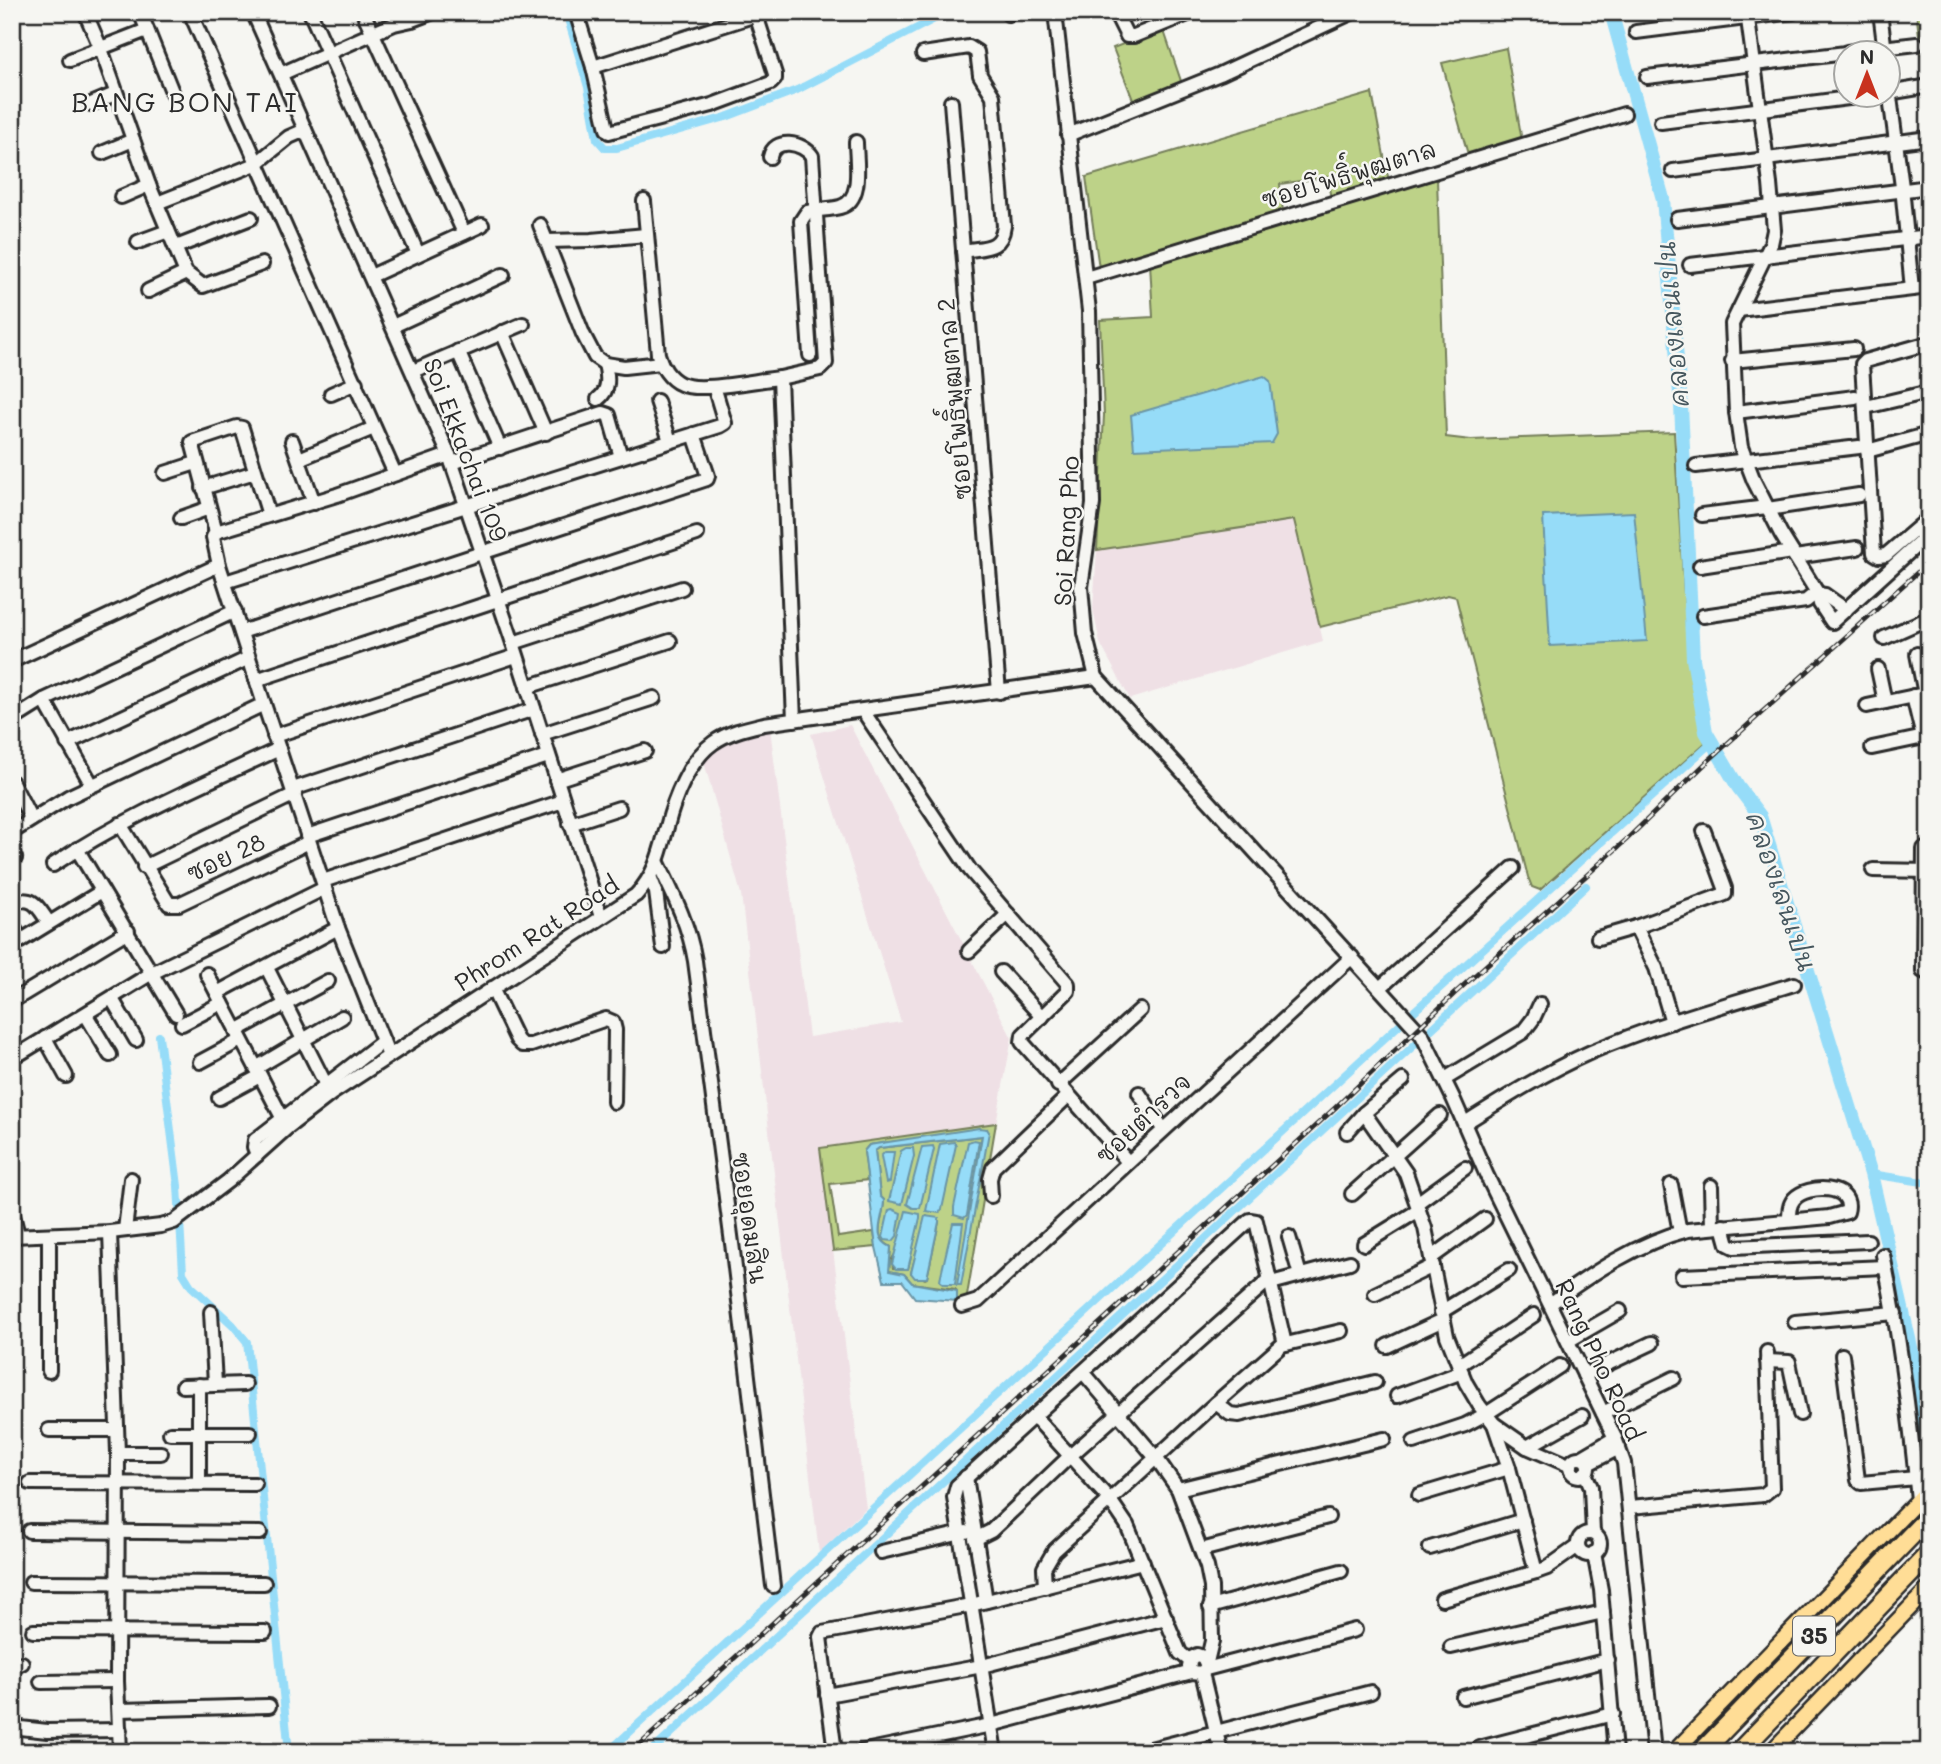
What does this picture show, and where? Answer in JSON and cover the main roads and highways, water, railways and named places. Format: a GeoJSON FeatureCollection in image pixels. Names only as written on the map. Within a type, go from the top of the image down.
{"type":"FeatureCollection","features":[{"type":"Feature","properties":{"kind":"highway","name":"35"},"geometry":{"type":"LineString","coordinates":[[1702,1752],[1927,1524]]}},
{"type":"Feature","properties":{"kind":"highway"},"geometry":{"type":"LineString","coordinates":[[1719,1752],[1927,1524]]}},
{"type":"Feature","properties":{"kind":"highway","name":"35"},"geometry":{"type":"LineString","coordinates":[[1747,1752],[1928,1561]]}},
{"type":"Feature","properties":{"kind":"highway"},"geometry":{"type":"LineString","coordinates":[[1739,1752],[1928,1561]]}},
{"type":"Feature","properties":{"kind":"main road","name":"35"},"geometry":{"type":"LineString","coordinates":[[1674,1752],[1922,1495]]}},
{"type":"Feature","properties":{"kind":"main road","name":"35"},"geometry":{"type":"LineString","coordinates":[[1771,1752],[1929,1588]]}},
{"type":"Feature","properties":{"kind":"water"},"geometry":{"type":"Polygon","coordinates":[[[1264,376],[1270,381],[1277,434],[1272,443],[1134,449],[1131,415],[1264,376]]]}},
{"type":"Feature","properties":{"kind":"water"},"geometry":{"type":"Polygon","coordinates":[[[1634,512],[1647,641],[1550,646],[1543,516],[1634,512]]]}},
{"type":"Feature","properties":{"kind":"water"},"geometry":{"type":"Polygon","coordinates":[[[979,1128],[989,1132],[961,1285],[957,1285],[982,1136],[879,1148],[875,1151],[880,1196],[884,1200],[880,1233],[881,1238],[891,1247],[889,1271],[904,1274],[912,1283],[957,1291],[957,1301],[915,1298],[902,1281],[884,1281],[876,1247],[864,1151],[869,1145],[979,1128]]]}},
{"type":"Feature","properties":{"kind":"water"},"geometry":{"type":"Polygon","coordinates":[[[979,1141],[967,1215],[964,1218],[954,1215],[954,1207],[968,1142],[979,1141]]]}},
{"type":"Feature","properties":{"kind":"water"},"geometry":{"type":"Polygon","coordinates":[[[954,1142],[956,1145],[942,1209],[939,1213],[926,1211],[940,1144],[954,1142]]]}},
{"type":"Feature","properties":{"kind":"water"},"geometry":{"type":"Polygon","coordinates":[[[933,1146],[920,1208],[913,1208],[907,1204],[922,1147],[933,1146]]]}},
{"type":"Feature","properties":{"kind":"water"},"geometry":{"type":"Polygon","coordinates":[[[913,1148],[914,1156],[902,1204],[889,1201],[901,1151],[913,1148]]]}},
{"type":"Feature","properties":{"kind":"water"},"geometry":{"type":"Polygon","coordinates":[[[885,1152],[894,1152],[890,1182],[886,1183],[881,1156],[885,1152]]]}},
{"type":"Feature","properties":{"kind":"water"},"geometry":{"type":"Polygon","coordinates":[[[889,1210],[901,1213],[897,1236],[893,1241],[883,1237],[889,1210]]]}},
{"type":"Feature","properties":{"kind":"water"},"geometry":{"type":"Polygon","coordinates":[[[906,1211],[920,1214],[920,1218],[908,1269],[896,1269],[892,1264],[906,1211]]]}},
{"type":"Feature","properties":{"kind":"water"},"geometry":{"type":"Polygon","coordinates":[[[925,1216],[939,1218],[939,1222],[927,1278],[915,1278],[911,1273],[925,1216]]]}},
{"type":"Feature","properties":{"kind":"water"},"geometry":{"type":"Polygon","coordinates":[[[953,1223],[963,1223],[955,1284],[944,1284],[940,1281],[953,1223]]]}},
{"type":"Feature","properties":{"kind":"waterway"},"geometry":{"type":"LineString","coordinates":[[566,12],[588,87],[597,139],[605,148],[617,148],[726,117],[797,90],[948,12]]}},
{"type":"Feature","properties":{"kind":"waterway","name":"คลองเลนเปน"},"geometry":{"type":"LineString","coordinates":[[1611,12],[1663,199],[1681,405],[1693,659],[1706,732],[1738,787],[1760,816],[1871,1174],[1913,1356],[1929,1486]]}},
{"type":"Feature","properties":{"kind":"waterway"},"geometry":{"type":"LineString","coordinates":[[608,1752],[1400,1024],[1712,742]]}},
{"type":"Feature","properties":{"kind":"waterway"},"geometry":{"type":"LineString","coordinates":[[651,1752],[1586,886]]}},
{"type":"Feature","properties":{"kind":"waterway"},"geometry":{"type":"LineString","coordinates":[[159,1036],[178,1186],[183,1273],[191,1286],[233,1325],[247,1342],[289,1752]]}},
{"type":"Feature","properties":{"kind":"waterway"},"geometry":{"type":"LineString","coordinates":[[1871,1174],[1929,1183]]}},
{"type":"Feature","properties":{"kind":"railway"},"geometry":{"type":"LineString","coordinates":[[632,1752],[1336,1107],[1454,994],[1929,562]]}},
{"type":"Feature","properties":{"kind":"district","name":"BANG BON TAI"},"geometry":{"type":"Point","coordinates":[185,102]}}]}
